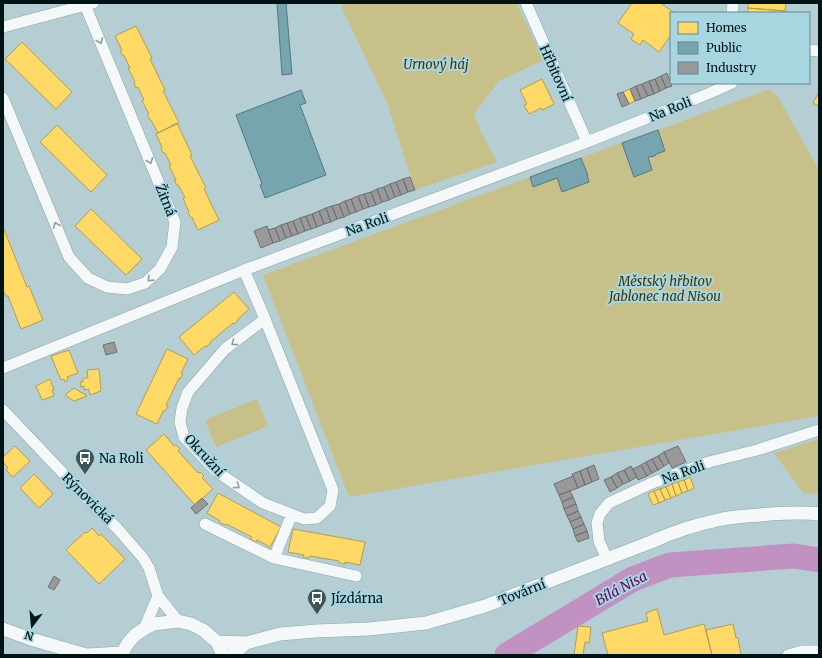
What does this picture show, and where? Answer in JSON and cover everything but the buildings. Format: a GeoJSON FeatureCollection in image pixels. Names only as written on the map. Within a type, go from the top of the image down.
{"type":"FeatureCollection","features":[{"type":"Feature","properties":{"kind":"street","name":"Hřbitovní"},"geometry":{"type":"LineString","coordinates":[[526,3],[587,142]]}},
{"type":"Feature","properties":{"kind":"street"},"geometry":{"type":"LineString","coordinates":[[3,27],[89,4]]}},
{"type":"Feature","properties":{"kind":"street","name":"Žitná"},"geometry":{"type":"LineString","coordinates":[[3,98],[69,257],[88,278],[107,287],[128,289],[145,283],[160,269],[172,247],[175,222],[89,4]]}},
{"type":"Feature","properties":{"kind":"street"},"geometry":{"type":"LineString","coordinates":[[710,93],[718,84]]}},
{"type":"Feature","properties":{"kind":"street","name":"Na Roli"},"geometry":{"type":"LineString","coordinates":[[3,368],[244,270],[587,142],[730,84]]}},
{"type":"Feature","properties":{"kind":"street","name":"Okružní"},"geometry":{"type":"LineString","coordinates":[[244,270],[265,319],[332,490],[330,506],[317,518],[304,519],[263,503],[216,471],[184,437],[180,422],[182,408],[188,392],[225,349],[265,319]]}},
{"type":"Feature","properties":{"kind":"street","name":"Rýnovická"},"geometry":{"type":"LineString","coordinates":[[3,410],[117,528],[143,558],[149,568],[158,596],[178,621]]}},
{"type":"Feature","properties":{"kind":"street","name":"Na Roli"},"geometry":{"type":"LineString","coordinates":[[607,559],[599,542],[597,523],[600,514],[610,503],[652,483],[709,462],[757,450],[819,430]]}},
{"type":"Feature","properties":{"kind":"street","name":"Tovární"},"geometry":{"type":"LineString","coordinates":[[218,642],[246,642],[280,634],[369,629],[426,623],[485,606],[673,532],[719,520],[742,516],[791,513],[819,514]]}},
{"type":"Feature","properties":{"kind":"street"},"geometry":{"type":"LineString","coordinates":[[274,558],[292,514]]}},
{"type":"Feature","properties":{"kind":"street"},"geometry":{"type":"LineString","coordinates":[[205,524],[274,558],[356,576]]}},
{"type":"Feature","properties":{"kind":"street"},"geometry":{"type":"LineString","coordinates":[[144,628],[158,596]]}},
{"type":"Feature","properties":{"kind":"street"},"geometry":{"type":"LineString","coordinates":[[3,629],[86,655],[122,654],[131,639],[144,628],[154,624],[178,621],[191,624],[203,630],[218,642],[223,655]]}},
{"type":"Feature","properties":{"kind":"street"},"geometry":{"type":"LineString","coordinates":[[232,655],[246,642]]}},
{"type":"Feature","properties":{"kind":"street"},"geometry":{"type":"LineString","coordinates":[[788,655],[802,651],[819,651]]}},
{"type":"Feature","properties":{"kind":"green space","name":"Urnový háj"},"geometry":{"type":"Polygon","coordinates":[[[343,3],[516,3],[544,60],[499,81],[474,114],[481,132],[497,162],[415,190],[387,103],[342,8],[343,3]]]}},
{"type":"Feature","properties":{"kind":"green space","name":"Městský hřbitov Jablonec nad Nisou"},"geometry":{"type":"Polygon","coordinates":[[[770,89],[778,97],[819,170],[819,416],[349,497],[263,275],[770,89]]]}},
{"type":"Feature","properties":{"kind":"green space"},"geometry":{"type":"Polygon","coordinates":[[[257,399],[268,426],[216,447],[205,420],[257,399]]]}},
{"type":"Feature","properties":{"kind":"green space"},"geometry":{"type":"Polygon","coordinates":[[[819,439],[819,494],[803,493],[774,453],[819,439]]]}},
{"type":"Feature","properties":{"kind":"waterway","name":"Bílá Nisa"},"geometry":{"type":"LineString","coordinates":[[507,655],[633,579],[670,565],[794,556],[819,560]]}},
{"type":"Feature","properties":{"kind":"place","name":"Na Roli"},"geometry":{"type":"Point","coordinates":[85,475]}},
{"type":"Feature","properties":{"kind":"place","name":"Jízdárna"},"geometry":{"type":"Point","coordinates":[317,615]}}]}
